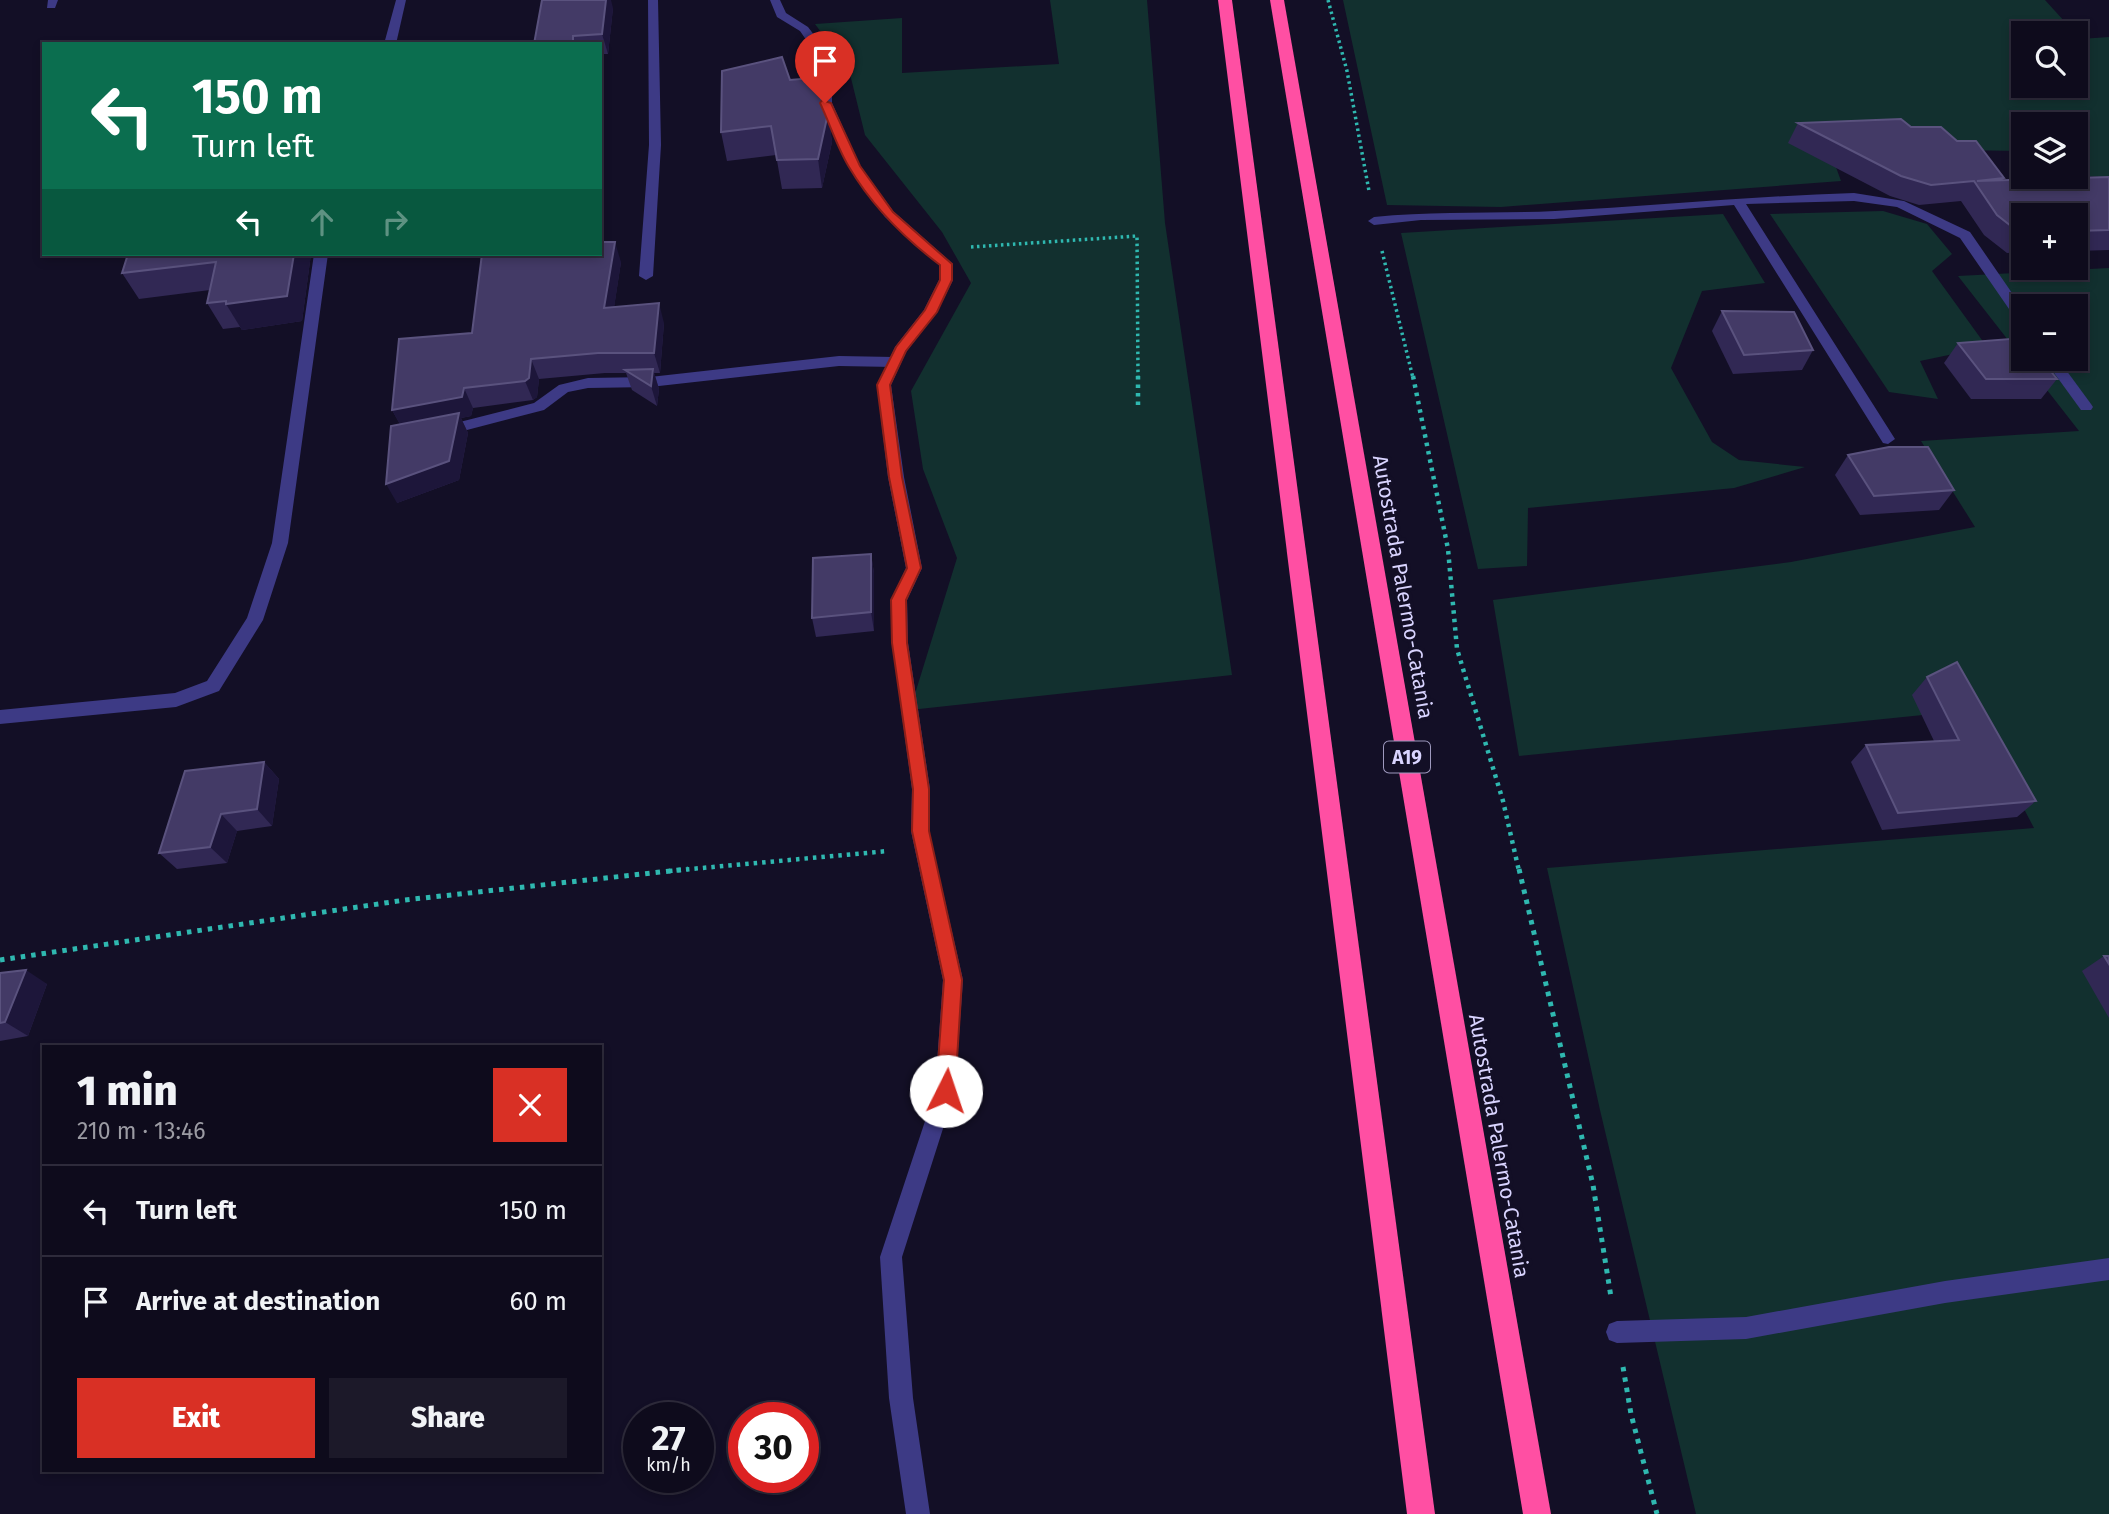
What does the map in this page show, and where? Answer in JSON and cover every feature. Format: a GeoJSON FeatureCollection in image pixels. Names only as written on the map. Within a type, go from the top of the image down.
{"type":"FeatureCollection","features":[{"type":"Feature","properties":{"kind":"highway"},"geometry":{"type":"LineString","coordinates":[[1224,0],[1421,1514]]}},
{"type":"Feature","properties":{"kind":"highway","name":"Autostrada Palermo-Catania"},"geometry":{"type":"LineString","coordinates":[[1277,0],[1537,1514]]}},
{"type":"Feature","properties":{"kind":"street"},"geometry":{"type":"LineString","coordinates":[[390,42],[401,0]]}},
{"type":"Feature","properties":{"kind":"street"},"geometry":{"type":"LineString","coordinates":[[646,276],[655,145],[653,0]]}},
{"type":"Feature","properties":{"kind":"street"},"geometry":{"type":"LineString","coordinates":[[775,0],[781,15],[804,29],[815,44],[826,75],[825,103],[854,166],[889,214],[946,264],[946,280],[930,312],[900,350],[884,385],[896,477],[914,568],[899,600],[900,643],[921,789],[920,831],[953,980],[946,1091],[891,1257],[901,1398],[918,1514]]}},
{"type":"Feature","properties":{"kind":"street"},"geometry":{"type":"LineString","coordinates":[[1374,221],[1421,216],[1554,215],[1738,201],[1854,197],[1900,204],[1965,235],[2011,302]]}},
{"type":"Feature","properties":{"kind":"street"},"geometry":{"type":"LineString","coordinates":[[1738,201],[1888,439]]}},
{"type":"Feature","properties":{"kind":"street"},"geometry":{"type":"LineString","coordinates":[[0,717],[176,700],[213,686],[255,620],[280,542],[321,256]]}},
{"type":"Feature","properties":{"kind":"street"},"geometry":{"type":"LineString","coordinates":[[424,434],[539,407],[564,388],[588,383],[650,382],[839,361],[894,362]]}},
{"type":"Feature","properties":{"kind":"street"},"geometry":{"type":"LineString","coordinates":[[2060,371],[2086,407]]}},
{"type":"Feature","properties":{"kind":"street"},"geometry":{"type":"LineString","coordinates":[[1617,1332],[1746,1328],[1945,1292],[2109,1269]]}},
{"type":"Feature","properties":{"kind":"path"},"geometry":{"type":"LineString","coordinates":[[1328,0],[1347,71],[1374,221],[1424,422],[1448,550],[1457,649],[1503,801],[1593,1185],[1631,1413],[1657,1514]]}},
{"type":"Feature","properties":{"kind":"path"},"geometry":{"type":"LineString","coordinates":[[928,250],[1137,236],[1138,410]]}},
{"type":"Feature","properties":{"kind":"path"},"geometry":{"type":"LineString","coordinates":[[0,960],[405,900],[570,880],[924,848]]}},
{"type":"Feature","properties":{"kind":"green space"},"geometry":{"type":"Polygon","coordinates":[[[1050,0],[1147,0],[1165,223],[1232,675],[910,710],[957,558],[923,469],[911,391],[971,283],[942,232],[865,135],[849,70],[815,24],[902,18],[902,73],[1059,64],[1050,0]]]}},
{"type":"Feature","properties":{"kind":"green space"},"geometry":{"type":"Polygon","coordinates":[[[1343,0],[2045,0],[2064,21],[2011,21],[2011,98],[2088,98],[2088,38],[2109,37],[2109,177],[2088,176],[2088,112],[2011,112],[2011,151],[1953,150],[1824,134],[1841,181],[1501,207],[1387,205],[1343,0]]]}},
{"type":"Feature","properties":{"kind":"green space"},"geometry":{"type":"Polygon","coordinates":[[[1883,211],[1927,224],[1952,254],[1932,271],[1987,347],[1920,361],[1938,399],[1889,392],[1770,214],[1883,211]]]}},
{"type":"Feature","properties":{"kind":"green space"},"geometry":{"type":"Polygon","coordinates":[[[1723,214],[1765,283],[1702,291],[1671,368],[1712,442],[1739,460],[1805,467],[1734,488],[1528,508],[1527,566],[1478,569],[1401,233],[1723,214]]]}},
{"type":"Feature","properties":{"kind":"green space"},"geometry":{"type":"Polygon","coordinates":[[[2109,268],[2109,1514],[1696,1514],[1600,1110],[1547,868],[2034,828],[1972,710],[1519,756],[1493,600],[1791,562],[1975,527],[1921,441],[2079,431],[2032,371],[2088,371],[2088,294],[2011,294],[2011,344],[1958,276],[2011,273],[2011,280],[2088,280],[2088,269],[2109,268]]]}},
{"type":"Feature","properties":{"kind":"building"},"geometry":{"type":"Polygon","coordinates":[[[542,0],[606,0],[602,34],[573,36],[573,42],[534,42],[542,0]]]}},
{"type":"Feature","properties":{"kind":"building"},"geometry":{"type":"Polygon","coordinates":[[[782,57],[790,80],[812,78],[828,113],[818,159],[777,160],[771,126],[721,132],[722,71],[782,57]]]}},
{"type":"Feature","properties":{"kind":"building"},"geometry":{"type":"Polygon","coordinates":[[[1901,119],[1911,127],[1941,127],[1957,141],[1976,141],[2004,178],[1977,181],[2011,180],[2011,189],[2088,189],[2088,178],[2109,177],[2109,230],[2088,231],[2088,203],[2011,203],[2011,226],[1997,215],[1974,181],[1931,185],[1901,176],[1798,123],[1901,119]]]}},
{"type":"Feature","properties":{"kind":"building"},"geometry":{"type":"Polygon","coordinates":[[[602,242],[615,242],[604,308],[659,303],[654,353],[598,353],[531,359],[529,378],[525,381],[464,388],[462,397],[392,410],[399,339],[472,333],[482,256],[602,256],[602,242]]]}},
{"type":"Feature","properties":{"kind":"building"},"geometry":{"type":"Polygon","coordinates":[[[127,256],[294,256],[287,296],[226,304],[226,301],[207,303],[216,262],[122,273],[127,256]]]}},
{"type":"Feature","properties":{"kind":"building"},"geometry":{"type":"Polygon","coordinates":[[[1722,311],[1794,312],[1813,350],[1744,355],[1722,311]]]}},
{"type":"Feature","properties":{"kind":"building"},"geometry":{"type":"Polygon","coordinates":[[[2011,339],[2011,371],[2051,371],[2057,379],[1986,379],[1958,343],[2011,339]]]}},
{"type":"Feature","properties":{"kind":"building"},"geometry":{"type":"Polygon","coordinates":[[[653,369],[651,386],[625,370],[653,369]]]}},
{"type":"Feature","properties":{"kind":"building"},"geometry":{"type":"Polygon","coordinates":[[[459,413],[449,461],[386,484],[391,426],[459,413]]]}},
{"type":"Feature","properties":{"kind":"building"},"geometry":{"type":"Polygon","coordinates":[[[1889,447],[1928,447],[1954,490],[1874,496],[1848,455],[1889,447]]]}},
{"type":"Feature","properties":{"kind":"building"},"geometry":{"type":"Polygon","coordinates":[[[871,554],[871,612],[812,618],[813,558],[871,554]]]}},
{"type":"Feature","properties":{"kind":"building"},"geometry":{"type":"Polygon","coordinates":[[[1957,662],[2036,801],[1898,813],[1866,745],[1959,740],[1927,677],[1957,662]]]}},
{"type":"Feature","properties":{"kind":"building"},"geometry":{"type":"Polygon","coordinates":[[[264,762],[257,809],[221,814],[210,847],[159,853],[185,771],[264,762]]]}},
{"type":"Feature","properties":{"kind":"building"},"geometry":{"type":"Polygon","coordinates":[[[26,970],[5,1022],[0,1023],[0,973],[26,970]]]}},
{"type":"Feature","properties":{"kind":"route"},"geometry":{"type":"LineString","coordinates":[[825,103],[854,166],[889,214],[946,264],[946,280],[930,312],[900,350],[884,385],[896,477],[914,568],[899,600],[900,643],[921,789],[920,831],[953,980],[946,1091]]}}]}
